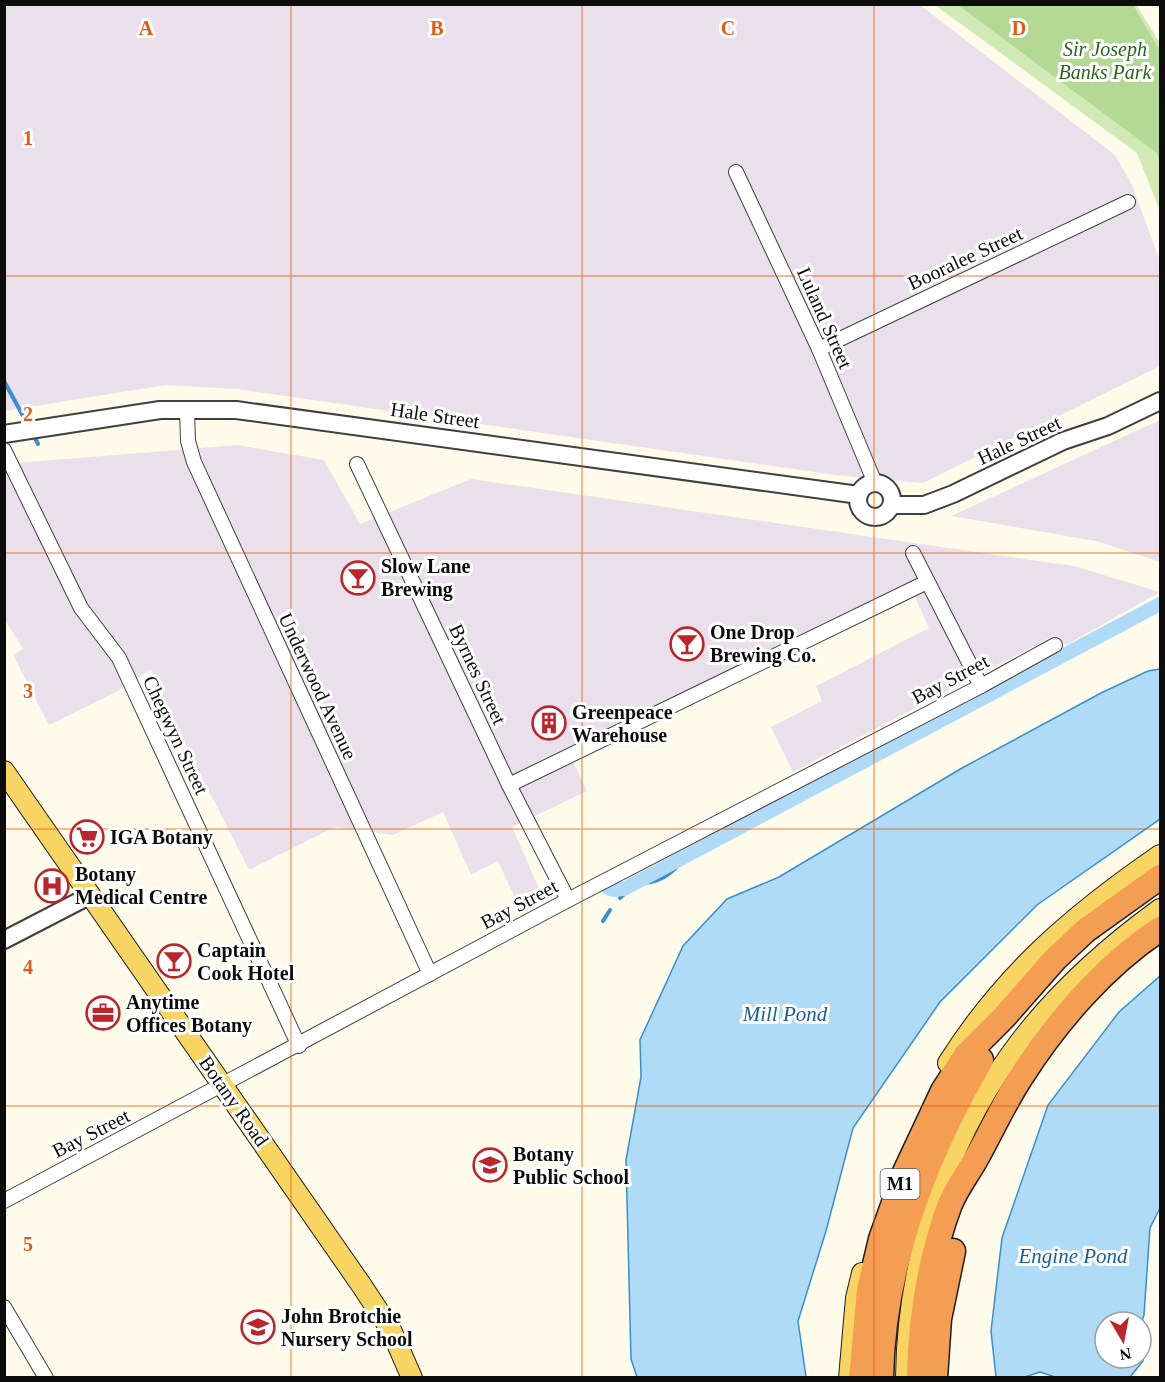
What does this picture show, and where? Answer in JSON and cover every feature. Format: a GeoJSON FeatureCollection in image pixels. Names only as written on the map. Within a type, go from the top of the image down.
{"type":"FeatureCollection","features":[{"type":"Feature","properties":{"kind":"highway","name":"M1"},"geometry":{"type":"LineString","coordinates":[[861,1377],[869,1290],[881,1239],[905,1172],[944,1091],[966,1055],[1004,1017],[1035,979],[1086,930],[1161,877]]}},
{"type":"Feature","properties":{"kind":"highway"},"geometry":{"type":"LineString","coordinates":[[919,1377],[925,1298],[935,1252],[951,1202],[1011,1092],[1050,1037],[1115,966],[1161,929]]}},
{"type":"Feature","properties":{"kind":"highway","name":"M1"},"geometry":{"type":"LineString","coordinates":[[881,1377],[888,1304],[912,1209],[943,1131],[1004,1017]]}},
{"type":"Feature","properties":{"kind":"highway"},"geometry":{"type":"LineString","coordinates":[[935,1377],[939,1319],[948,1270],[978,1155]]}},
{"type":"Feature","properties":{"kind":"main road","name":"Botany Road"},"geometry":{"type":"LineString","coordinates":[[4,771],[391,1330],[412,1377]]}},
{"type":"Feature","properties":{"kind":"main road"},"geometry":{"type":"LineString","coordinates":[[849,1377],[856,1298],[869,1244],[892,1176],[941,1074],[998,992],[1046,943],[1102,895],[1161,855]]}},
{"type":"Feature","properties":{"kind":"main road"},"geometry":{"type":"LineString","coordinates":[[906,1377],[906,1347],[915,1280],[950,1165],[978,1105],[1011,1053],[1077,978],[1161,909]]}},
{"type":"Feature","properties":{"kind":"street","name":"Luland Street"},"geometry":{"type":"LineString","coordinates":[[736,172],[819,350],[874,483]]}},
{"type":"Feature","properties":{"kind":"street","name":"Booralee Street"},"geometry":{"type":"LineString","coordinates":[[819,350],[1128,202]]}},
{"type":"Feature","properties":{"kind":"street","name":"Hale Street"},"geometry":{"type":"LineString","coordinates":[[892,505],[924,505],[953,494],[1063,441],[1108,426],[1161,401]]}},
{"type":"Feature","properties":{"kind":"street","name":"Hale Street"},"geometry":{"type":"LineString","coordinates":[[4,434],[124,415],[187,417],[236,410],[859,495]]}},
{"type":"Feature","properties":{"kind":"street","name":"Underwood Avenue"},"geometry":{"type":"LineString","coordinates":[[187,417],[189,446],[232,545],[430,974]]}},
{"type":"Feature","properties":{"kind":"street","name":"Chegwyn Street"},"geometry":{"type":"LineString","coordinates":[[4,450],[81,608],[119,658],[299,1046]]}},
{"type":"Feature","properties":{"kind":"street","name":"Byrnes Street"},"geometry":{"type":"LineString","coordinates":[[357,464],[509,785],[568,900]]}},
{"type":"Feature","properties":{"kind":"street"},"geometry":{"type":"LineString","coordinates":[[874,483],[889,489],[892,505],[886,513],[870,516],[859,506],[859,495],[865,486],[874,483]]}},
{"type":"Feature","properties":{"kind":"street"},"geometry":{"type":"LineString","coordinates":[[913,553],[981,686]]}},
{"type":"Feature","properties":{"kind":"street"},"geometry":{"type":"LineString","coordinates":[[509,785],[927,582]]}},
{"type":"Feature","properties":{"kind":"street","name":"Bay Street"},"geometry":{"type":"LineString","coordinates":[[4,1201],[299,1046],[568,900],[981,686],[1054,645]]}},
{"type":"Feature","properties":{"kind":"street"},"geometry":{"type":"LineString","coordinates":[[4,940],[91,895]]}},
{"type":"Feature","properties":{"kind":"street"},"geometry":{"type":"LineString","coordinates":[[4,1307],[46,1377]]}},
{"type":"Feature","properties":{"kind":"shaded area"},"geometry":{"type":"Polygon","coordinates":[[[5,5],[920,5],[1115,155],[1132,185],[1160,261],[1160,366],[923,483],[836,475],[237,389],[166,385],[5,411],[5,5]]]}},
{"type":"Feature","properties":{"kind":"shaded area"},"geometry":{"type":"Polygon","coordinates":[[[1160,420],[1160,562],[1096,541],[951,516],[1160,420]]]}},
{"type":"Feature","properties":{"kind":"shaded area"},"geometry":{"type":"Polygon","coordinates":[[[237,445],[324,460],[360,524],[471,479],[1074,566],[1160,592],[1066,645],[1055,635],[793,772],[771,727],[822,701],[816,686],[929,628],[914,595],[573,762],[587,791],[512,827],[544,900],[521,911],[498,861],[471,875],[443,812],[393,835],[335,827],[249,870],[172,718],[151,669],[116,692],[49,725],[13,655],[23,649],[5,620],[5,464],[237,445]]]}},
{"type":"Feature","properties":{"kind":"green space","name":"Sir Joseph Banks Park"},"geometry":{"type":"Polygon","coordinates":[[[935,5],[1136,5],[1160,43],[1160,211],[1137,153],[935,5]]]}},
{"type":"Feature","properties":{"kind":"green space","name":"Sir Joseph Banks Park"},"geometry":{"type":"Polygon","coordinates":[[[958,5],[1133,5],[1160,51],[1160,163],[1157,153],[958,5]]]}},
{"type":"Feature","properties":{"kind":"water","name":"Mill Pond"},"geometry":{"type":"Polygon","coordinates":[[[1160,669],[1160,819],[1037,905],[940,1002],[853,1128],[826,1231],[798,1321],[806,1377],[637,1377],[631,1359],[626,1160],[641,1077],[640,1040],[683,946],[727,899],[779,877],[962,768],[1101,693],[1148,671],[1160,669]]]}},
{"type":"Feature","properties":{"kind":"water","name":"Engine Pond"},"geometry":{"type":"Polygon","coordinates":[[[1160,976],[1160,1208],[1150,1228],[1144,1310],[1093,1310],[1093,1370],[1136,1370],[1130,1377],[1055,1377],[1040,1372],[1025,1377],[996,1377],[991,1331],[1002,1238],[1048,1105],[1119,1012],[1160,976]]]}},
{"type":"Feature","properties":{"kind":"waterway"},"geometry":{"type":"LineString","coordinates":[[4,381],[28,425]]}},
{"type":"Feature","properties":{"kind":"waterway"},"geometry":{"type":"LineString","coordinates":[[33,434],[38,444]]}},
{"type":"Feature","properties":{"kind":"waterway"},"geometry":{"type":"LineString","coordinates":[[608,888],[624,889],[1160,604]]}},
{"type":"Feature","properties":{"kind":"waterway"},"geometry":{"type":"LineString","coordinates":[[620,898],[636,883],[651,882],[664,877],[675,869],[683,857]]}},
{"type":"Feature","properties":{"kind":"waterway"},"geometry":{"type":"LineString","coordinates":[[614,894],[624,889]]}},
{"type":"Feature","properties":{"kind":"waterway"},"geometry":{"type":"LineString","coordinates":[[603,921],[610,910]]}},
{"type":"Feature","properties":{"kind":"place","name":"Slow Lane Brewing"},"geometry":{"type":"Point","coordinates":[358,578]}},
{"type":"Feature","properties":{"kind":"place","name":"One Drop Brewing Co."},"geometry":{"type":"Point","coordinates":[687,644]}},
{"type":"Feature","properties":{"kind":"place","name":"Greenpeace Warehouse"},"geometry":{"type":"Point","coordinates":[549,723]}},
{"type":"Feature","properties":{"kind":"place","name":"IGA Botany"},"geometry":{"type":"Point","coordinates":[87,837]}},
{"type":"Feature","properties":{"kind":"place","name":"Botany Medical Centre"},"geometry":{"type":"Point","coordinates":[52,886]}},
{"type":"Feature","properties":{"kind":"place","name":"Captain Cook Hotel"},"geometry":{"type":"Point","coordinates":[174,961]}},
{"type":"Feature","properties":{"kind":"place","name":"Anytime Offices Botany"},"geometry":{"type":"Point","coordinates":[103,1013]}},
{"type":"Feature","properties":{"kind":"place","name":"Botany Public School"},"geometry":{"type":"Point","coordinates":[490,1165]}},
{"type":"Feature","properties":{"kind":"place","name":"John Brotchie Nursery School"},"geometry":{"type":"Point","coordinates":[258,1327]}}]}
